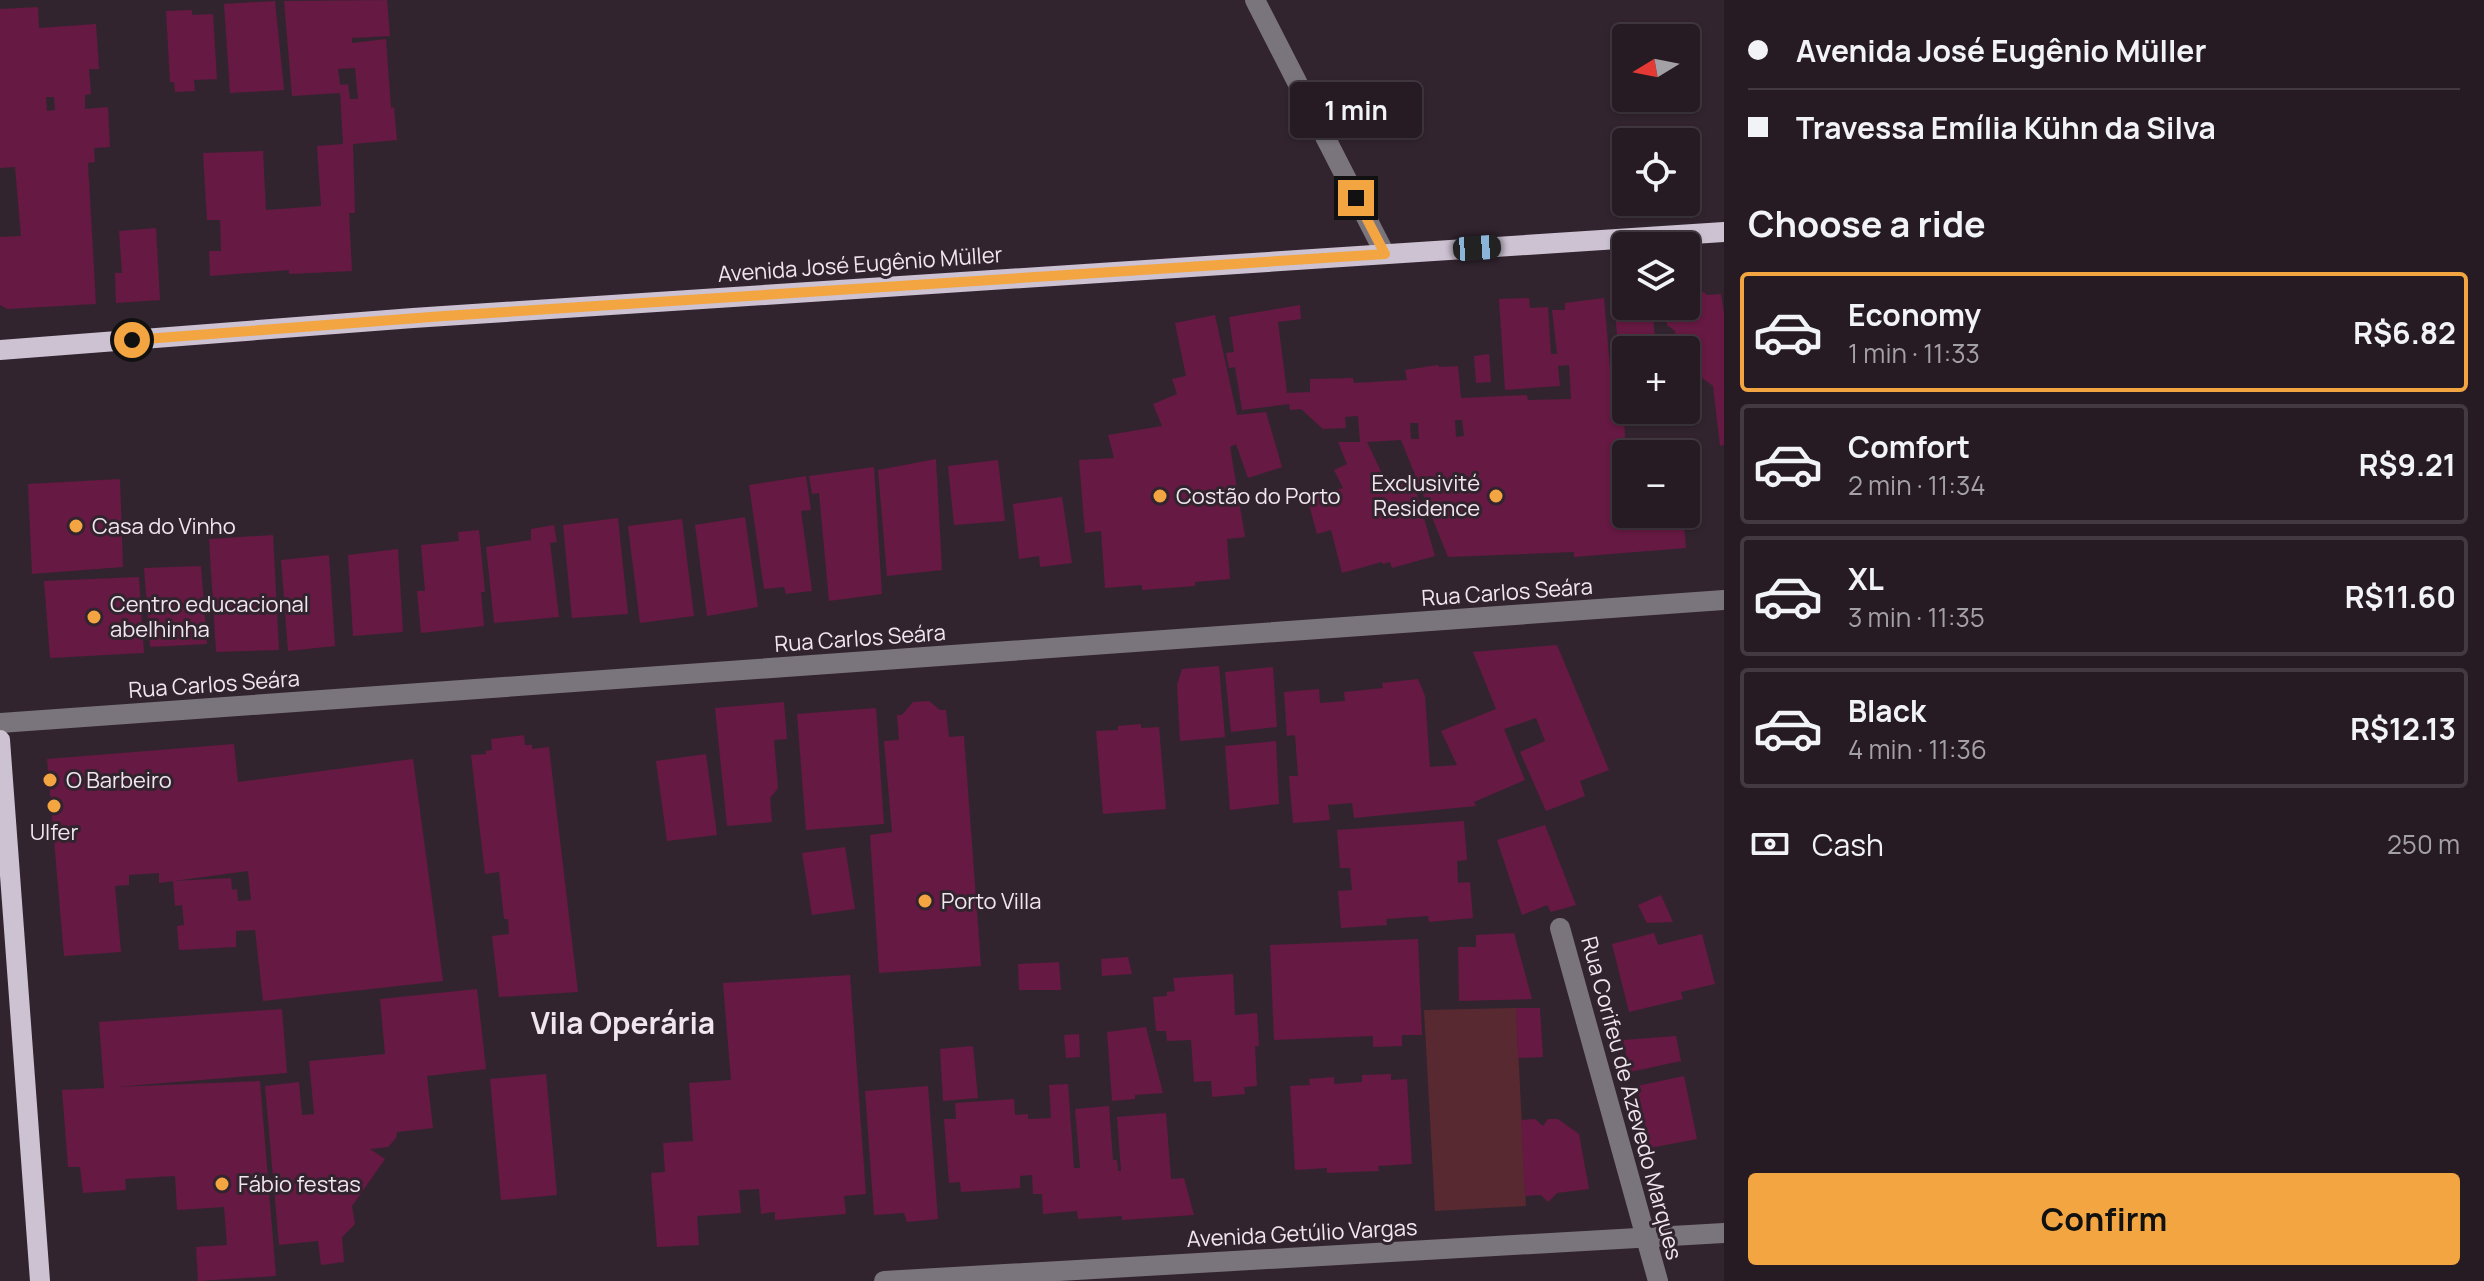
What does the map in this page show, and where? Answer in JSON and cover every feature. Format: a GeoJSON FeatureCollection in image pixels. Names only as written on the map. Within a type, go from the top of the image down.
{"type":"FeatureCollection","features":[{"type":"Feature","properties":{"kind":"main road","name":"Avenida José Eugênio Müller"},"geometry":{"type":"LineString","coordinates":[[0,350],[413,318],[1724,232]]}},
{"type":"Feature","properties":{"kind":"main road"},"geometry":{"type":"LineString","coordinates":[[0,740],[40,1281]]}},
{"type":"Feature","properties":{"kind":"street"},"geometry":{"type":"LineString","coordinates":[[1255,0],[1385,254]]}},
{"type":"Feature","properties":{"kind":"street","name":"Rua Carlos Seára"},"geometry":{"type":"LineString","coordinates":[[0,723],[1724,600]]}},
{"type":"Feature","properties":{"kind":"street","name":"Rua Corifeu de Azevedo Marques"},"geometry":{"type":"LineString","coordinates":[[1560,928],[1658,1281]]}},
{"type":"Feature","properties":{"kind":"street","name":"Avenida Getúlio Vargas"},"geometry":{"type":"LineString","coordinates":[[884,1281],[1724,1233]]}},
{"type":"Feature","properties":{"kind":"shaded area"},"geometry":{"type":"Polygon","coordinates":[[[1516,1008],[1526,1206],[1435,1211],[1424,1010],[1516,1008]]]}},
{"type":"Feature","properties":{"kind":"building"},"geometry":{"type":"Polygon","coordinates":[[[387,0],[390,36],[352,38],[352,43],[386,39],[391,108],[394,107],[397,140],[353,144],[355,213],[349,213],[352,271],[289,274],[289,270],[210,276],[209,251],[221,251],[220,220],[207,220],[203,153],[263,151],[266,210],[321,206],[317,146],[343,144],[340,93],[292,96],[284,1],[387,0]],[[355,68],[338,69],[340,85],[348,84],[350,99],[358,99],[355,68]]]}},
{"type":"Feature","properties":{"kind":"building"},"geometry":{"type":"Polygon","coordinates":[[[275,1],[284,90],[230,93],[224,4],[275,1]]]}},
{"type":"Feature","properties":{"kind":"building"},"geometry":{"type":"Polygon","coordinates":[[[38,7],[39,28],[96,24],[99,69],[89,69],[91,94],[85,95],[85,109],[108,107],[110,147],[94,148],[95,162],[88,163],[96,304],[7,309],[0,305],[0,237],[21,236],[15,167],[0,168],[0,9],[38,7]],[[46,97],[47,111],[55,110],[54,97],[46,97]]]}},
{"type":"Feature","properties":{"kind":"building"},"geometry":{"type":"Polygon","coordinates":[[[192,10],[192,15],[213,14],[217,79],[194,80],[195,91],[175,92],[174,82],[170,82],[166,11],[192,10]]]}},
{"type":"Feature","properties":{"kind":"building"},"geometry":{"type":"Polygon","coordinates":[[[156,228],[160,300],[116,303],[115,273],[122,273],[119,231],[156,228]]]}},
{"type":"Feature","properties":{"kind":"building"},"geometry":{"type":"Polygon","coordinates":[[[1700,289],[1707,295],[1721,294],[1724,314],[1724,445],[1720,446],[1713,386],[1700,376],[1700,336],[1675,336],[1675,331],[1667,325],[1666,320],[1700,320],[1700,289]]]}},
{"type":"Feature","properties":{"kind":"building"},"geometry":{"type":"Polygon","coordinates":[[[1529,298],[1530,308],[1548,307],[1551,354],[1557,354],[1552,310],[1565,310],[1565,303],[1604,298],[1612,424],[1624,424],[1625,440],[1612,440],[1612,528],[1684,528],[1686,548],[1574,557],[1574,552],[1448,557],[1401,440],[1367,442],[1387,484],[1412,477],[1435,556],[1392,568],[1390,562],[1382,562],[1342,573],[1331,530],[1317,534],[1307,497],[1343,488],[1334,470],[1347,464],[1338,442],[1360,442],[1358,416],[1345,417],[1346,428],[1323,429],[1301,409],[1290,410],[1289,404],[1242,410],[1235,367],[1229,368],[1226,353],[1234,352],[1229,317],[1300,305],[1301,319],[1278,322],[1287,393],[1310,392],[1310,379],[1353,378],[1354,383],[1407,380],[1405,370],[1438,365],[1458,366],[1461,398],[1527,395],[1528,400],[1571,399],[1569,365],[1558,366],[1560,386],[1505,390],[1499,299],[1529,298]],[[1455,420],[1456,437],[1464,436],[1462,420],[1455,420]],[[1410,423],[1411,439],[1419,439],[1418,423],[1410,423]]]}},
{"type":"Feature","properties":{"kind":"building","name":"Costão do Porto"},"geometry":{"type":"Polygon","coordinates":[[[1215,315],[1237,415],[1266,412],[1282,467],[1248,478],[1236,444],[1230,447],[1245,537],[1227,539],[1230,579],[1195,582],[1195,586],[1142,590],[1142,585],[1105,588],[1101,531],[1085,533],[1079,460],[1114,458],[1108,435],[1162,426],[1153,404],[1177,394],[1172,379],[1186,376],[1175,323],[1215,315]]]}},
{"type":"Feature","properties":{"kind":"building"},"geometry":{"type":"Polygon","coordinates":[[[1616,320],[1653,320],[1655,336],[1617,336],[1616,320]]]}},
{"type":"Feature","properties":{"kind":"building"},"geometry":{"type":"Polygon","coordinates":[[[1489,354],[1491,382],[1476,383],[1474,356],[1489,354]]]}},
{"type":"Feature","properties":{"kind":"building"},"geometry":{"type":"Polygon","coordinates":[[[936,459],[942,570],[887,576],[878,470],[936,459]]]}},
{"type":"Feature","properties":{"kind":"building"},"geometry":{"type":"Polygon","coordinates":[[[998,460],[1005,521],[954,525],[948,466],[998,460]]]}},
{"type":"Feature","properties":{"kind":"building"},"geometry":{"type":"Polygon","coordinates":[[[874,467],[882,594],[829,601],[819,493],[812,494],[809,476],[874,467]]]}},
{"type":"Feature","properties":{"kind":"building"},"geometry":{"type":"Polygon","coordinates":[[[806,476],[811,510],[801,511],[812,591],[786,594],[784,587],[764,589],[749,485],[806,476]]]}},
{"type":"Feature","properties":{"kind":"building","name":"Casa do Vinho"},"geometry":{"type":"Polygon","coordinates":[[[120,479],[123,567],[32,574],[28,484],[120,479]]]}},
{"type":"Feature","properties":{"kind":"building"},"geometry":{"type":"Polygon","coordinates":[[[1062,497],[1072,563],[1040,567],[1039,556],[1019,559],[1013,504],[1062,497]]]}},
{"type":"Feature","properties":{"kind":"building"},"geometry":{"type":"Polygon","coordinates":[[[745,517],[758,607],[707,616],[695,525],[745,517]]]}},
{"type":"Feature","properties":{"kind":"building"},"geometry":{"type":"Polygon","coordinates":[[[618,518],[628,614],[572,618],[563,525],[618,518]]]}},
{"type":"Feature","properties":{"kind":"building"},"geometry":{"type":"Polygon","coordinates":[[[682,519],[694,616],[640,623],[628,526],[682,519]]]}},
{"type":"Feature","properties":{"kind":"building"},"geometry":{"type":"Polygon","coordinates":[[[554,525],[557,542],[550,543],[559,617],[494,623],[486,547],[531,540],[531,529],[554,525]]]}},
{"type":"Feature","properties":{"kind":"building"},"geometry":{"type":"Polygon","coordinates":[[[479,530],[485,592],[481,592],[484,626],[421,633],[417,591],[425,591],[421,545],[459,541],[458,532],[479,530]]]}},
{"type":"Feature","properties":{"kind":"building"},"geometry":{"type":"Polygon","coordinates":[[[273,535],[279,650],[216,652],[209,539],[273,535]]]}},
{"type":"Feature","properties":{"kind":"building"},"geometry":{"type":"Polygon","coordinates":[[[398,549],[403,632],[353,636],[348,555],[398,549]]]}},
{"type":"Feature","properties":{"kind":"building"},"geometry":{"type":"Polygon","coordinates":[[[329,555],[335,646],[288,651],[281,560],[329,555]]]}},
{"type":"Feature","properties":{"kind":"building"},"geometry":{"type":"Polygon","coordinates":[[[201,566],[207,644],[150,647],[144,568],[201,566]]]}},
{"type":"Feature","properties":{"kind":"building","name":"Centro educacional abelhinha"},"geometry":{"type":"Polygon","coordinates":[[[139,577],[144,653],[50,658],[44,581],[139,577]]]}},
{"type":"Feature","properties":{"kind":"building"},"geometry":{"type":"Polygon","coordinates":[[[1557,645],[1609,770],[1580,781],[1585,796],[1546,811],[1520,752],[1545,741],[1536,718],[1504,729],[1525,780],[1474,802],[1476,806],[1354,818],[1352,803],[1328,805],[1330,820],[1293,823],[1289,776],[1298,776],[1295,735],[1287,736],[1284,692],[1319,689],[1320,703],[1345,701],[1344,692],[1383,688],[1382,683],[1418,679],[1425,696],[1430,767],[1457,765],[1441,731],[1496,709],[1473,652],[1557,645]]]}},
{"type":"Feature","properties":{"kind":"building"},"geometry":{"type":"Polygon","coordinates":[[[1219,666],[1225,737],[1180,741],[1177,685],[1182,669],[1219,666]]]}},
{"type":"Feature","properties":{"kind":"building"},"geometry":{"type":"Polygon","coordinates":[[[1273,667],[1277,727],[1231,732],[1225,672],[1273,667]]]}},
{"type":"Feature","properties":{"kind":"building","name":"Porto Villa"},"geometry":{"type":"Polygon","coordinates":[[[929,701],[940,710],[946,710],[949,737],[964,736],[981,966],[879,973],[870,835],[892,832],[884,741],[899,740],[897,715],[902,715],[913,702],[929,701]]]}},
{"type":"Feature","properties":{"kind":"building"},"geometry":{"type":"Polygon","coordinates":[[[784,702],[787,739],[774,740],[778,788],[770,798],[772,822],[727,826],[715,708],[784,702]]]}},
{"type":"Feature","properties":{"kind":"building"},"geometry":{"type":"Polygon","coordinates":[[[876,708],[884,824],[806,830],[797,714],[876,708]]]}},
{"type":"Feature","properties":{"kind":"building"},"geometry":{"type":"Polygon","coordinates":[[[1141,724],[1141,728],[1159,727],[1166,809],[1103,814],[1096,731],[1141,724]]]}},
{"type":"Feature","properties":{"kind":"building"},"geometry":{"type":"Polygon","coordinates":[[[524,735],[525,745],[532,745],[532,749],[549,747],[578,992],[499,997],[492,936],[509,934],[508,919],[504,919],[499,872],[485,874],[471,755],[486,754],[486,751],[492,750],[491,739],[524,735]]]}},
{"type":"Feature","properties":{"kind":"building"},"geometry":{"type":"Polygon","coordinates":[[[1276,741],[1279,804],[1230,810],[1225,746],[1276,741]]]}},
{"type":"Feature","properties":{"kind":"building"},"geometry":{"type":"Polygon","coordinates":[[[234,744],[238,782],[413,759],[443,981],[263,1001],[255,930],[236,931],[236,947],[179,950],[177,926],[184,925],[182,905],[175,906],[173,881],[159,883],[159,873],[129,875],[129,885],[115,886],[121,952],[64,956],[47,759],[234,744]],[[248,871],[174,881],[231,878],[232,890],[237,889],[238,901],[251,900],[248,871]]]}},
{"type":"Feature","properties":{"kind":"building"},"geometry":{"type":"Polygon","coordinates":[[[706,754],[717,835],[667,841],[656,761],[706,754]]]}},
{"type":"Feature","properties":{"kind":"building"},"geometry":{"type":"Polygon","coordinates":[[[1464,821],[1467,860],[1457,861],[1458,883],[1470,882],[1473,918],[1429,922],[1428,916],[1386,919],[1387,925],[1341,928],[1338,891],[1352,890],[1350,868],[1340,868],[1337,830],[1464,821]]]}},
{"type":"Feature","properties":{"kind":"building"},"geometry":{"type":"Polygon","coordinates":[[[1545,825],[1576,905],[1551,912],[1547,905],[1522,915],[1497,840],[1545,825]]]}},
{"type":"Feature","properties":{"kind":"building"},"geometry":{"type":"Polygon","coordinates":[[[845,847],[855,909],[812,915],[802,853],[845,847]]]}},
{"type":"Feature","properties":{"kind":"building"},"geometry":{"type":"Polygon","coordinates":[[[1661,895],[1673,922],[1647,923],[1638,905],[1661,895]]]}},
{"type":"Feature","properties":{"kind":"building"},"geometry":{"type":"Polygon","coordinates":[[[1514,933],[1532,999],[1459,1001],[1458,947],[1476,947],[1476,935],[1514,933]]]}},
{"type":"Feature","properties":{"kind":"building"},"geometry":{"type":"Polygon","coordinates":[[[1654,933],[1658,945],[1702,934],[1715,984],[1681,992],[1683,999],[1629,1012],[1612,944],[1654,933]]]}},
{"type":"Feature","properties":{"kind":"building"},"geometry":{"type":"Polygon","coordinates":[[[1418,939],[1422,1035],[1402,1035],[1402,1046],[1373,1047],[1373,1036],[1274,1040],[1270,945],[1418,939]]]}},
{"type":"Feature","properties":{"kind":"building"},"geometry":{"type":"Polygon","coordinates":[[[1128,957],[1132,974],[1102,976],[1101,959],[1128,957]]]}},
{"type":"Feature","properties":{"kind":"building"},"geometry":{"type":"Polygon","coordinates":[[[1059,962],[1061,990],[1019,990],[1018,964],[1059,962]]]}},
{"type":"Feature","properties":{"kind":"building"},"geometry":{"type":"Polygon","coordinates":[[[1233,974],[1235,1015],[1257,1013],[1257,1086],[1244,1087],[1245,1094],[1212,1097],[1211,1081],[1194,1082],[1191,1040],[1167,1041],[1166,1031],[1156,1031],[1153,997],[1167,996],[1167,992],[1175,991],[1173,978],[1233,974]]]}},
{"type":"Feature","properties":{"kind":"building"},"geometry":{"type":"Polygon","coordinates":[[[850,975],[866,1194],[844,1196],[846,1214],[775,1220],[775,1212],[761,1214],[759,1189],[739,1190],[741,1213],[697,1216],[699,1245],[657,1247],[651,1173],[665,1172],[663,1143],[693,1141],[689,1083],[731,1080],[723,983],[850,975]]]}},
{"type":"Feature","properties":{"kind":"building"},"geometry":{"type":"Polygon","coordinates":[[[477,989],[486,1069],[427,1076],[433,1128],[397,1132],[388,1147],[370,1149],[385,1159],[352,1206],[355,1224],[342,1237],[344,1262],[321,1265],[318,1241],[279,1245],[265,1086],[299,1082],[302,1115],[314,1114],[309,1061],[385,1054],[380,999],[477,989]]]}},
{"type":"Feature","properties":{"kind":"building"},"geometry":{"type":"Polygon","coordinates":[[[1516,1008],[1540,1008],[1543,1057],[1518,1058],[1516,1008]]]}},
{"type":"Feature","properties":{"kind":"building","name":"Fábio festas"},"geometry":{"type":"Polygon","coordinates":[[[282,1009],[287,1073],[115,1087],[260,1081],[276,1276],[198,1281],[196,1247],[227,1245],[224,1207],[177,1210],[175,1176],[125,1179],[126,1190],[83,1193],[80,1167],[68,1167],[62,1090],[104,1088],[99,1022],[282,1009]]]}},
{"type":"Feature","properties":{"kind":"building"},"geometry":{"type":"Polygon","coordinates":[[[1146,1027],[1163,1093],[1112,1101],[1107,1032],[1146,1027]]]}},
{"type":"Feature","properties":{"kind":"building"},"geometry":{"type":"Polygon","coordinates":[[[1079,1034],[1080,1057],[1066,1058],[1064,1035],[1079,1034]]]}},
{"type":"Feature","properties":{"kind":"building"},"geometry":{"type":"Polygon","coordinates":[[[1676,1036],[1681,1061],[1630,1072],[1623,1040],[1676,1036]]]}},
{"type":"Feature","properties":{"kind":"building"},"geometry":{"type":"Polygon","coordinates":[[[973,1046],[978,1098],[943,1101],[940,1049],[973,1046]]]}},
{"type":"Feature","properties":{"kind":"building"},"geometry":{"type":"Polygon","coordinates":[[[546,1074],[557,1195],[501,1200],[490,1079],[546,1074]]]}},
{"type":"Feature","properties":{"kind":"building"},"geometry":{"type":"Polygon","coordinates":[[[1391,1074],[1391,1080],[1407,1079],[1412,1164],[1378,1166],[1379,1171],[1327,1173],[1327,1168],[1295,1170],[1290,1086],[1310,1085],[1309,1079],[1334,1077],[1334,1084],[1362,1082],[1362,1075],[1391,1074]]]}},
{"type":"Feature","properties":{"kind":"building"},"geometry":{"type":"Polygon","coordinates":[[[1684,1076],[1697,1139],[1650,1148],[1637,1086],[1684,1076]]]}},
{"type":"Feature","properties":{"kind":"building"},"geometry":{"type":"Polygon","coordinates":[[[1068,1084],[1074,1168],[1080,1168],[1075,1109],[1109,1106],[1113,1160],[1117,1160],[1118,1171],[1121,1171],[1117,1117],[1166,1113],[1171,1179],[1184,1178],[1194,1215],[1122,1220],[1122,1216],[1078,1219],[1077,1211],[1043,1214],[1042,1194],[1033,1194],[1032,1175],[1020,1176],[1020,1188],[961,1192],[960,1182],[949,1183],[944,1119],[956,1119],[955,1103],[1014,1099],[1015,1115],[1028,1114],[1028,1119],[1051,1118],[1049,1085],[1068,1084]]]}},
{"type":"Feature","properties":{"kind":"building"},"geometry":{"type":"Polygon","coordinates":[[[928,1086],[938,1219],[907,1222],[904,1213],[874,1215],[865,1091],[928,1086]]]}},
{"type":"Feature","properties":{"kind":"building"},"geometry":{"type":"Polygon","coordinates":[[[1535,1119],[1543,1126],[1548,1119],[1558,1119],[1579,1134],[1589,1189],[1557,1193],[1548,1202],[1541,1195],[1525,1196],[1521,1120],[1535,1119]]]}},
{"type":"Feature","properties":{"kind":"place","name":"Costão do Porto"},"geometry":{"type":"Point","coordinates":[1160,496]}},
{"type":"Feature","properties":{"kind":"place","name":"Exclusivité Residence"},"geometry":{"type":"Point","coordinates":[1496,496]}},
{"type":"Feature","properties":{"kind":"place","name":"Casa do Vinho"},"geometry":{"type":"Point","coordinates":[76,526]}},
{"type":"Feature","properties":{"kind":"place","name":"Centro educacional abelhinha"},"geometry":{"type":"Point","coordinates":[94,617]}},
{"type":"Feature","properties":{"kind":"place","name":"O Barbeiro"},"geometry":{"type":"Point","coordinates":[50,780]}},
{"type":"Feature","properties":{"kind":"place","name":"Ulfer"},"geometry":{"type":"Point","coordinates":[54,806]}},
{"type":"Feature","properties":{"kind":"place","name":"Porto Villa"},"geometry":{"type":"Point","coordinates":[925,901]}},
{"type":"Feature","properties":{"kind":"place","name":"Fábio festas"},"geometry":{"type":"Point","coordinates":[222,1184]}},
{"type":"Feature","properties":{"kind":"district","name":"Vila Operária"},"geometry":{"type":"Point","coordinates":[623,1022]}},
{"type":"Feature","properties":{"kind":"route"},"geometry":{"type":"LineString","coordinates":[[132,340],[444,316],[1385,254],[1356,198]]}}]}
